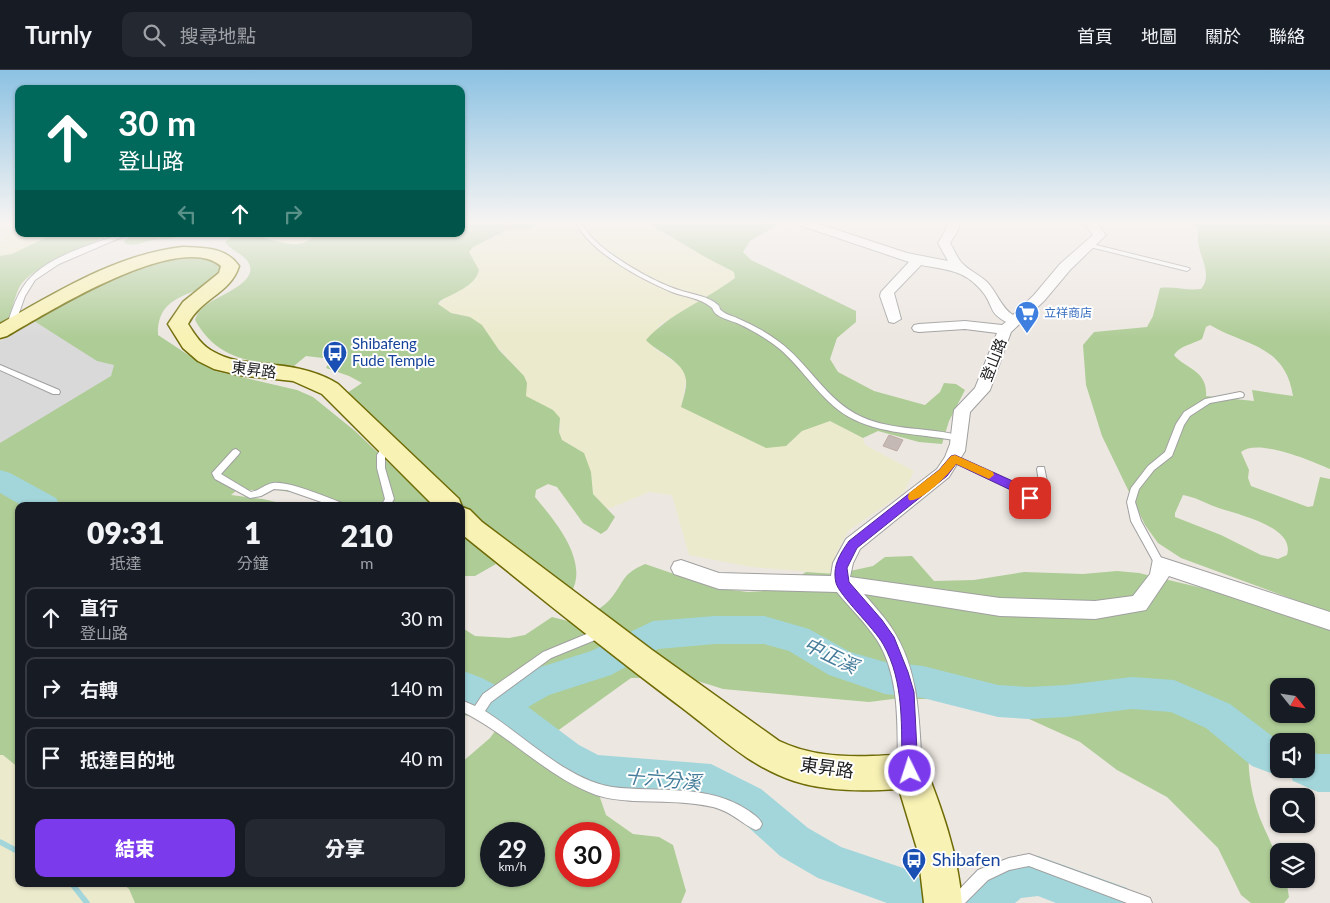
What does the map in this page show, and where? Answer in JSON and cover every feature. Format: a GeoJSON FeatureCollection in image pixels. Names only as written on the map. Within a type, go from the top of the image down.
{"type":"FeatureCollection","features":[{"type":"Feature","properties":{"kind":"street","name":"東昇路"},"geometry":{"type":"LineString","coordinates":[[5,330],[119,268],[142,261]]}},
{"type":"Feature","properties":{"kind":"street","name":"東昇路"},"geometry":{"type":"LineString","coordinates":[[226,261],[230,266],[230,272],[224,279],[190,304],[181,314],[178,324],[200,354],[222,366],[285,374],[313,380],[335,391],[350,409],[446,502]]}},
{"type":"Feature","properties":{"kind":"street"},"geometry":{"type":"LineString","coordinates":[[894,319],[887,296],[888,292],[917,261]]}},
{"type":"Feature","properties":{"kind":"street"},"geometry":{"type":"LineString","coordinates":[[922,261],[958,268],[978,281],[990,293],[997,303],[999,312],[1010,326]]}},
{"type":"Feature","properties":{"kind":"street"},"geometry":{"type":"LineString","coordinates":[[954,261],[958,268]]}},
{"type":"Feature","properties":{"kind":"street","name":"登山路"},"geometry":{"type":"LineString","coordinates":[[955,459],[962,410],[982,390],[1010,326],[1039,298],[1071,261]]}},
{"type":"Feature","properties":{"kind":"street"},"geometry":{"type":"LineString","coordinates":[[918,328],[965,325],[1010,326]]}},
{"type":"Feature","properties":{"kind":"street"},"geometry":{"type":"LineString","coordinates":[[943,903],[942,879],[930,825],[910,771],[904,682],[889,642],[877,624],[842,584],[841,568],[844,558],[853,544],[943,473],[955,459]]}},
{"type":"Feature","properties":{"kind":"street","name":"東昇路"},"geometry":{"type":"LineString","coordinates":[[465,521],[623,645],[762,748],[792,764],[821,771],[879,774],[910,771]]}},
{"type":"Feature","properties":{"kind":"street"},"geometry":{"type":"LineString","coordinates":[[682,568],[719,581],[817,585],[842,584],[882,588],[1000,607],[1095,610],[1140,604],[1159,576],[1160,565],[1330,621]]}},
{"type":"Feature","properties":{"kind":"lane"},"geometry":{"type":"LineString","coordinates":[[5,330],[26,287],[33,278],[60,261]]}},
{"type":"Feature","properties":{"kind":"lane"},"geometry":{"type":"LineString","coordinates":[[620,261],[639,274],[676,292],[690,295],[715,306],[718,312],[764,334],[785,350],[831,400],[847,412],[876,425],[959,438]]}},
{"type":"Feature","properties":{"kind":"lane"},"geometry":{"type":"LineString","coordinates":[[1153,261],[1187,269]]}},
{"type":"Feature","properties":{"kind":"lane"},"geometry":{"type":"LineString","coordinates":[[0,367],[56,392]]}},
{"type":"Feature","properties":{"kind":"lane"},"geometry":{"type":"LineString","coordinates":[[1160,565],[1136,521],[1131,502],[1135,488],[1151,468],[1169,454],[1180,424],[1187,414],[1208,401],[1240,395]]}},
{"type":"Feature","properties":{"kind":"lane"},"geometry":{"type":"LineString","coordinates":[[387,444],[381,455],[381,468],[390,499],[388,502]]}},
{"type":"Feature","properties":{"kind":"lane"},"geometry":{"type":"LineString","coordinates":[[236,452],[216,473],[218,477],[250,495],[258,494],[273,486],[287,487],[330,502]]}},
{"type":"Feature","properties":{"kind":"lane"},"geometry":{"type":"LineString","coordinates":[[955,459],[1022,490],[1030,498],[1038,501],[1042,501],[1046,496],[1041,469]]}},
{"type":"Feature","properties":{"kind":"lane"},"geometry":{"type":"LineString","coordinates":[[478,712],[487,698],[546,655],[623,645]]}},
{"type":"Feature","properties":{"kind":"lane"},"geometry":{"type":"LineString","coordinates":[[465,707],[478,712],[545,762],[576,781],[597,790],[706,801],[734,808],[756,824]]}},
{"type":"Feature","properties":{"kind":"lane"},"geometry":{"type":"LineString","coordinates":[[956,903],[983,875],[1009,864],[1029,860],[1145,903]]}},
{"type":"Feature","properties":{"kind":"shaded area"},"geometry":{"type":"Polygon","coordinates":[[[469,261],[713,261],[734,272],[735,278],[717,292],[659,325],[653,348],[682,367],[686,380],[681,407],[715,422],[786,446],[802,431],[830,421],[863,438],[865,445],[914,471],[904,492],[848,531],[835,555],[836,574],[751,567],[689,555],[672,495],[649,492],[608,509],[593,494],[591,472],[573,446],[562,440],[559,432],[561,426],[526,396],[524,376],[470,317],[451,313],[438,305],[445,298],[469,261]]]}},
{"type":"Feature","properties":{"kind":"shaded area"},"geometry":{"type":"Polygon","coordinates":[[[34,321],[97,360],[115,364],[145,394],[0,456],[0,341],[34,321]]]}},
{"type":"Feature","properties":{"kind":"shaded area"},"geometry":{"type":"Polygon","coordinates":[[[0,755],[3,755],[15,765],[15,887],[127,887],[135,903],[0,903],[0,755]]]}},
{"type":"Feature","properties":{"kind":"green space"},"geometry":{"type":"Polygon","coordinates":[[[0,261],[53,261],[36,271],[20,286],[7,320],[0,327],[0,261]]]}},
{"type":"Feature","properties":{"kind":"green space"},"geometry":{"type":"Polygon","coordinates":[[[157,261],[214,261],[218,263],[223,268],[206,286],[174,301],[165,308],[160,319],[158,335],[215,371],[297,390],[313,397],[355,431],[430,502],[321,502],[298,493],[276,490],[237,490],[231,495],[276,502],[15,502],[15,765],[3,755],[0,755],[0,443],[111,376],[114,365],[97,361],[34,321],[108,279],[157,261]]]}},
{"type":"Feature","properties":{"kind":"green space"},"geometry":{"type":"Polygon","coordinates":[[[474,261],[479,270],[473,281],[438,304],[451,313],[470,317],[482,325],[499,350],[524,376],[527,383],[526,396],[553,410],[560,418],[559,432],[562,440],[584,453],[591,472],[593,494],[615,517],[607,530],[601,534],[583,523],[557,487],[548,484],[536,490],[535,497],[560,529],[573,555],[576,581],[571,593],[493,535],[465,508],[465,502],[459,502],[347,393],[362,383],[326,368],[331,359],[306,356],[294,366],[264,363],[237,357],[225,352],[204,334],[195,320],[199,312],[211,301],[234,289],[247,278],[250,272],[248,262],[474,261]]]}},
{"type":"Feature","properties":{"kind":"green space"},"geometry":{"type":"Polygon","coordinates":[[[713,261],[753,261],[856,311],[856,322],[837,338],[830,359],[838,372],[874,391],[925,405],[940,392],[944,383],[956,384],[965,390],[949,421],[942,444],[919,442],[878,431],[863,438],[830,421],[802,431],[786,446],[766,448],[681,407],[686,386],[684,373],[676,362],[646,340],[677,314],[735,278],[734,272],[713,261]]]}},
{"type":"Feature","properties":{"kind":"green space"},"geometry":{"type":"Polygon","coordinates":[[[1203,261],[1330,261],[1330,469],[1298,456],[1272,449],[1249,448],[1241,452],[1249,470],[1248,478],[1251,486],[1308,507],[1313,506],[1320,477],[1330,479],[1330,613],[1181,558],[1158,543],[1145,525],[1102,436],[1086,385],[1083,345],[1094,332],[1147,327],[1153,316],[1160,288],[1201,289],[1206,279],[1203,261]],[[1210,325],[1206,327],[1202,339],[1183,347],[1174,355],[1200,375],[1206,387],[1206,396],[1254,401],[1252,390],[1293,396],[1289,379],[1282,366],[1272,356],[1250,343],[1210,325]],[[1183,495],[1175,517],[1221,535],[1261,555],[1278,559],[1287,555],[1287,545],[1282,536],[1274,529],[1183,495]]]}},
{"type":"Feature","properties":{"kind":"green space"},"geometry":{"type":"Polygon","coordinates":[[[465,535],[496,564],[475,576],[465,576],[465,535]]]}},
{"type":"Feature","properties":{"kind":"green space"},"geometry":{"type":"Polygon","coordinates":[[[912,556],[934,581],[974,580],[1024,572],[1083,574],[1117,571],[1139,573],[1236,596],[1285,612],[1330,630],[1330,782],[1300,780],[1297,778],[1315,778],[1315,733],[1270,733],[1270,762],[1249,754],[1250,780],[1256,807],[1271,843],[1270,888],[1288,888],[1289,897],[1284,903],[1251,903],[1241,895],[1218,848],[1167,797],[1117,770],[1080,742],[1029,719],[948,699],[893,699],[869,702],[723,689],[685,677],[631,678],[549,737],[597,789],[606,815],[616,822],[555,822],[555,887],[620,887],[620,825],[633,834],[659,837],[673,845],[686,891],[681,903],[135,903],[127,887],[465,887],[465,760],[490,738],[504,719],[480,704],[470,716],[465,715],[465,630],[475,636],[509,638],[525,635],[552,617],[576,623],[604,605],[632,571],[645,564],[715,588],[748,592],[778,590],[806,572],[836,574],[873,566],[885,557],[912,556]]]}},
{"type":"Feature","properties":{"kind":"building"},"geometry":{"type":"Polygon","coordinates":[[[889,435],[903,440],[897,451],[883,446],[889,435]]]}},
{"type":"Feature","properties":{"kind":"waterway","name":"十六分溪"},"geometry":{"type":"LineString","coordinates":[[0,480],[39,502]]}},
{"type":"Feature","properties":{"kind":"waterway"},"geometry":{"type":"LineString","coordinates":[[0,490],[7,484]]}},
{"type":"Feature","properties":{"kind":"waterway","name":"中正溪"},"geometry":{"type":"LineString","coordinates":[[499,706],[540,682],[599,664],[653,635],[715,630],[764,630],[797,639],[841,664],[885,678],[923,682],[998,701],[1029,703],[1066,701],[1132,693],[1174,696],[1218,716],[1265,753],[1270,755]]}},
{"type":"Feature","properties":{"kind":"waterway","name":"十六分溪"},"geometry":{"type":"LineString","coordinates":[[465,687],[499,706]]}},
{"type":"Feature","properties":{"kind":"waterway","name":"十六分溪"},"geometry":{"type":"LineString","coordinates":[[499,706],[566,758],[596,773],[711,783],[748,802],[794,842],[832,864],[898,885],[914,903]]}},
{"type":"Feature","properties":{"kind":"waterway","name":"中正溪"},"geometry":{"type":"LineString","coordinates":[[1315,772],[1330,773]]}},
{"type":"Feature","properties":{"kind":"waterway"},"geometry":{"type":"LineString","coordinates":[[0,842],[15,850]]}},
{"type":"Feature","properties":{"kind":"waterway","name":"十六分溪"},"geometry":{"type":"LineString","coordinates":[[986,903],[1012,878],[1038,876],[1112,903]]}},
{"type":"Feature","properties":{"kind":"waterway"},"geometry":{"type":"LineString","coordinates":[[74,887],[87,903]]}},
{"type":"Feature","properties":{"kind":"slow traffic"},"geometry":{"type":"LineString","coordinates":[[913,497],[943,473],[955,459],[989,475]]}},
{"type":"Feature","properties":{"kind":"place","name":"立祥商店"},"geometry":{"type":"Point","coordinates":[1027,334]}},
{"type":"Feature","properties":{"kind":"place","name":"Shibafeng Fude Temple"},"geometry":{"type":"Point","coordinates":[335,374]}},
{"type":"Feature","properties":{"kind":"place","name":"Shibafen"},"geometry":{"type":"Point","coordinates":[914,881]}},
{"type":"Feature","properties":{"kind":"route"},"geometry":{"type":"LineString","coordinates":[[910,771],[907,733],[907,692],[901,672],[889,642],[877,624],[842,584],[841,568],[844,558],[853,544],[943,473],[955,459],[1022,490],[1030,498]]}}]}
